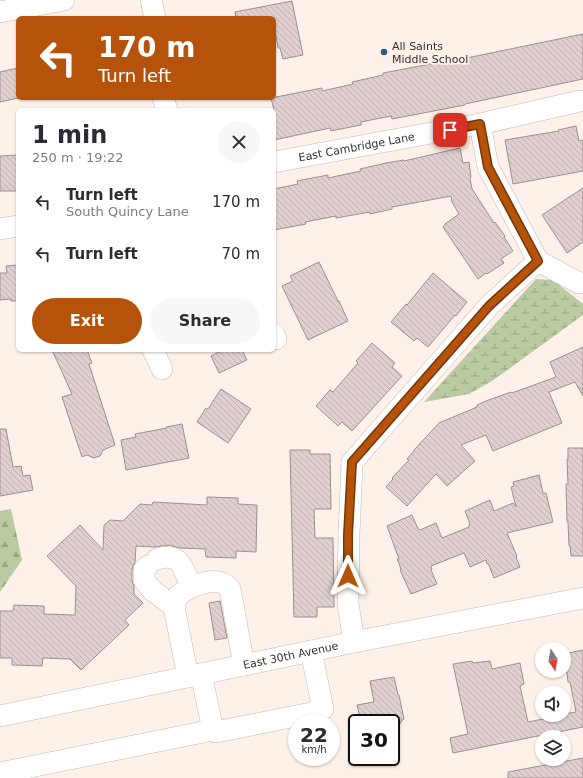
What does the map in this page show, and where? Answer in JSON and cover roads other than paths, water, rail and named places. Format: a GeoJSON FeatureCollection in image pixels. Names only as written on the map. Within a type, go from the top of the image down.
{"type":"FeatureCollection","features":[{"type":"Feature","properties":{"kind":"street"},"geometry":{"type":"LineString","coordinates":[[0,12],[64,0]]}},
{"type":"Feature","properties":{"kind":"street"},"geometry":{"type":"LineString","coordinates":[[142,0],[140,3],[142,16]]}},
{"type":"Feature","properties":{"kind":"street"},"geometry":{"type":"LineString","coordinates":[[151,0],[155,16]]}},
{"type":"Feature","properties":{"kind":"street","name":"East Cambridge Lane"},"geometry":{"type":"LineString","coordinates":[[276,162],[480,124],[580,101]]}},
{"type":"Feature","properties":{"kind":"street"},"geometry":{"type":"LineString","coordinates":[[480,124],[488,167],[538,261],[579,283],[583,283]]}},
{"type":"Feature","properties":{"kind":"street"},"geometry":{"type":"LineString","coordinates":[[0,229],[16,226]]}},
{"type":"Feature","properties":{"kind":"street"},"geometry":{"type":"LineString","coordinates":[[354,642],[348,604],[348,535],[352,462],[489,306],[538,261]]}},
{"type":"Feature","properties":{"kind":"street"},"geometry":{"type":"LineString","coordinates":[[174,607],[152,590],[144,580],[144,570],[162,557],[172,558],[179,561],[192,587]]}},
{"type":"Feature","properties":{"kind":"street"},"geometry":{"type":"LineString","coordinates":[[213,730],[174,607],[178,596],[192,587],[202,583],[224,583],[230,589],[244,665]]}},
{"type":"Feature","properties":{"kind":"street","name":"East 30th Avenue"},"geometry":{"type":"LineString","coordinates":[[0,716],[354,642],[583,598]]}},
{"type":"Feature","properties":{"kind":"street"},"geometry":{"type":"LineString","coordinates":[[0,773],[213,730],[216,732],[224,731],[311,713],[323,708],[311,651]]}},
{"type":"Feature","properties":{"kind":"place","name":"All Saints Middle School"},"geometry":{"type":"Point","coordinates":[384,52]}}]}
